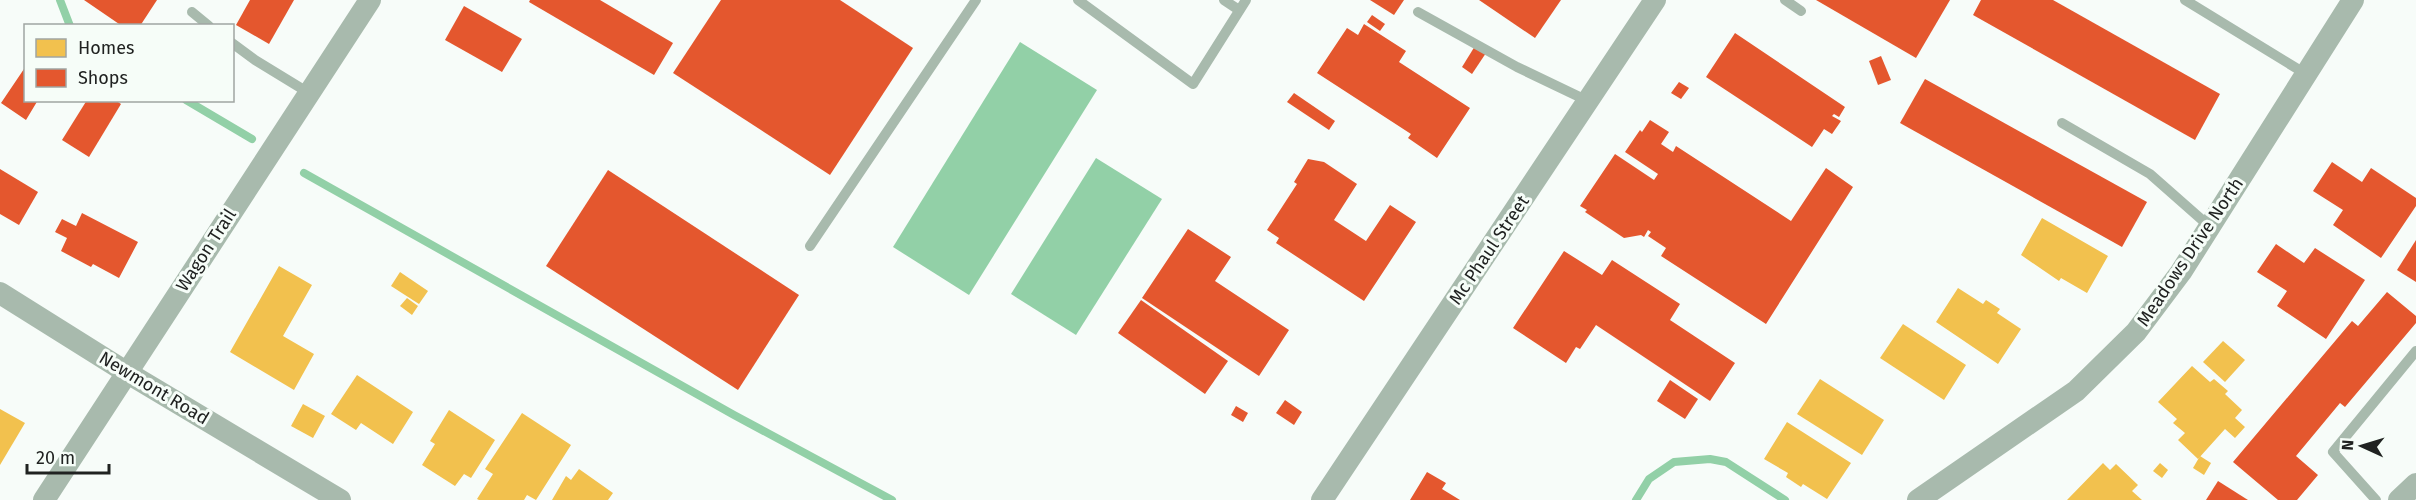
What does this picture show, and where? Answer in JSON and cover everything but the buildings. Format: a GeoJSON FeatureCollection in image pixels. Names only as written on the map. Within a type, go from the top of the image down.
{"type":"FeatureCollection","features":[{"type":"Feature","properties":{"kind":"street","name":"Wagon Trail"},"geometry":{"type":"LineString","coordinates":[[44,500],[370,0]]}},
{"type":"Feature","properties":{"kind":"street","name":"Mc Phaul Street"},"geometry":{"type":"LineString","coordinates":[[1322,500],[1655,0]]}},
{"type":"Feature","properties":{"kind":"street","name":"Meadows Drive North"},"geometry":{"type":"LineString","coordinates":[[1918,500],[2076,391],[2136,332],[2181,272],[2353,0]]}},
{"type":"Feature","properties":{"kind":"street","name":"Newmont Road"},"geometry":{"type":"LineString","coordinates":[[0,293],[126,372],[340,500]]}},
{"type":"Feature","properties":{"kind":"street"},"geometry":{"type":"LineString","coordinates":[[2399,500],[2416,484]]}},
{"type":"Feature","properties":{"kind":"lane"},"geometry":{"type":"LineString","coordinates":[[810,246],[976,0]]}},
{"type":"Feature","properties":{"kind":"lane"},"geometry":{"type":"LineString","coordinates":[[1078,0],[1193,84],[1246,0]]}},
{"type":"Feature","properties":{"kind":"lane"},"geometry":{"type":"LineString","coordinates":[[1224,0],[1239,10]]}},
{"type":"Feature","properties":{"kind":"lane"},"geometry":{"type":"LineString","coordinates":[[1785,0],[1801,11]]}},
{"type":"Feature","properties":{"kind":"lane"},"geometry":{"type":"LineString","coordinates":[[2186,0],[2306,74]]}},
{"type":"Feature","properties":{"kind":"lane"},"geometry":{"type":"LineString","coordinates":[[192,12],[207,24]]}},
{"type":"Feature","properties":{"kind":"lane"},"geometry":{"type":"LineString","coordinates":[[1418,12],[1517,67],[1588,101]]}},
{"type":"Feature","properties":{"kind":"lane"},"geometry":{"type":"LineString","coordinates":[[234,44],[309,93]]}},
{"type":"Feature","properties":{"kind":"lane"},"geometry":{"type":"LineString","coordinates":[[2062,123],[2150,174],[2209,226]]}},
{"type":"Feature","properties":{"kind":"lane"},"geometry":{"type":"LineString","coordinates":[[2376,500],[2332,452],[2416,351]]}},
{"type":"Feature","properties":{"kind":"shaded area"},"geometry":{"type":"Polygon","coordinates":[[[1020,42],[1097,90],[969,295],[893,247],[1020,42]]]}},
{"type":"Feature","properties":{"kind":"shaded area"},"geometry":{"type":"Polygon","coordinates":[[[1096,158],[1162,199],[1076,335],[1011,294],[1096,158]]]}},
{"type":"Feature","properties":{"kind":"waterway"},"geometry":{"type":"LineString","coordinates":[[60,0],[69,24]]}},
{"type":"Feature","properties":{"kind":"waterway"},"geometry":{"type":"LineString","coordinates":[[189,102],[252,139]]}},
{"type":"Feature","properties":{"kind":"waterway"},"geometry":{"type":"LineString","coordinates":[[304,173],[734,415],[892,500]]}},
{"type":"Feature","properties":{"kind":"waterway"},"geometry":{"type":"LineString","coordinates":[[1636,500],[1649,479],[1674,462],[1710,459],[1726,462],[1785,500]]}}]}
